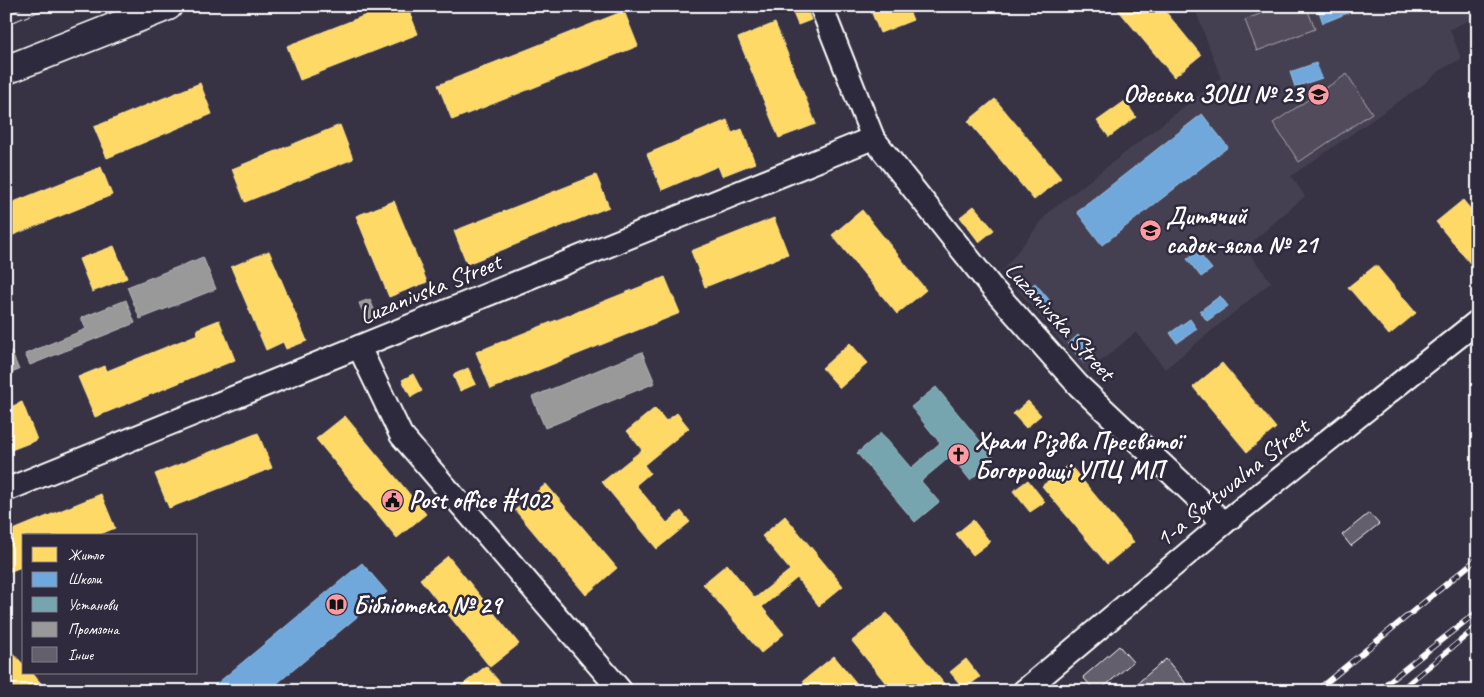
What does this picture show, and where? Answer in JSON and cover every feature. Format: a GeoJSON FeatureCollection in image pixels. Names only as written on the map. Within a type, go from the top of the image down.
{"type":"FeatureCollection","features":[{"type":"Feature","properties":{"kind":"main road"},"geometry":{"type":"LineString","coordinates":[[6,70],[168,6]]}},
{"type":"Feature","properties":{"kind":"street","name":"Luzanivska Street"},"geometry":{"type":"LineString","coordinates":[[821,6],[873,138],[993,289],[1078,385],[1224,523]]}},
{"type":"Feature","properties":{"kind":"street","name":"Luzanivska Street"},"geometry":{"type":"LineString","coordinates":[[6,490],[873,138]]}},
{"type":"Feature","properties":{"kind":"street","name":"1-a Sortuvalna Street"},"geometry":{"type":"LineString","coordinates":[[1024,691],[1224,523],[1478,321]]}},
{"type":"Feature","properties":{"kind":"street"},"geometry":{"type":"LineString","coordinates":[[359,348],[401,435],[621,691]]}},
{"type":"Feature","properties":{"kind":"shaded area","name":"Дитячий садок-ясла № 21"},"geometry":{"type":"Polygon","coordinates":[[[1194,6],[1478,6],[1478,16],[1450,29],[1461,59],[1442,69],[1424,84],[1291,176],[1305,196],[1245,248],[1271,282],[1165,369],[1136,332],[1087,373],[1002,271],[1049,212],[1221,78],[1194,6]]]}},
{"type":"Feature","properties":{"kind":"shaded area"},"geometry":{"type":"Polygon","coordinates":[[[1279,6],[1306,6],[1315,29],[1257,51],[1245,20],[1279,6]]]}},
{"type":"Feature","properties":{"kind":"shaded area"},"geometry":{"type":"Polygon","coordinates":[[[1347,74],[1372,113],[1299,162],[1273,123],[1347,74]]]}},
{"type":"Feature","properties":{"kind":"building: Житло"},"geometry":{"type":"Polygon","coordinates":[[[389,6],[407,6],[418,34],[300,80],[287,46],[389,6]]]}},
{"type":"Feature","properties":{"kind":"building: Житло"},"geometry":{"type":"Polygon","coordinates":[[[790,6],[806,6],[811,20],[798,25],[790,6]]]}},
{"type":"Feature","properties":{"kind":"building: Житло"},"geometry":{"type":"Polygon","coordinates":[[[869,6],[907,6],[913,20],[880,33],[869,6]]]}},
{"type":"Feature","properties":{"kind":"building: Житло"},"geometry":{"type":"Polygon","coordinates":[[[1115,6],[1161,6],[1201,55],[1174,77],[1115,6]]]}},
{"type":"Feature","properties":{"kind":"building: Житло"},"geometry":{"type":"Polygon","coordinates":[[[624,11],[638,46],[452,120],[438,85],[624,11]]]}},
{"type":"Feature","properties":{"kind":"building: Житло"},"geometry":{"type":"Polygon","coordinates":[[[775,23],[816,124],[779,138],[738,38],[775,23]]]}},
{"type":"Feature","properties":{"kind":"building: Житло"},"geometry":{"type":"Polygon","coordinates":[[[200,83],[212,114],[107,158],[94,127],[200,83]]]}},
{"type":"Feature","properties":{"kind":"building: Житло"},"geometry":{"type":"Polygon","coordinates":[[[995,99],[1061,178],[1034,200],[968,121],[995,99]]]}},
{"type":"Feature","properties":{"kind":"building: Житло"},"geometry":{"type":"Polygon","coordinates":[[[1125,101],[1136,117],[1109,137],[1097,121],[1125,101]]]}},
{"type":"Feature","properties":{"kind":"building: Житло"},"geometry":{"type":"Polygon","coordinates":[[[727,120],[732,133],[742,129],[755,163],[722,176],[718,166],[662,190],[647,154],[727,120]]]}},
{"type":"Feature","properties":{"kind":"building: Житло"},"geometry":{"type":"Polygon","coordinates":[[[340,125],[353,159],[245,202],[232,169],[340,125]]]}},
{"type":"Feature","properties":{"kind":"building: Житло"},"geometry":{"type":"Polygon","coordinates":[[[101,167],[112,195],[6,238],[6,205],[101,167]]]}},
{"type":"Feature","properties":{"kind":"building: Житло"},"geometry":{"type":"Polygon","coordinates":[[[596,175],[609,207],[467,264],[454,231],[596,175]]]}},
{"type":"Feature","properties":{"kind":"building: Житло"},"geometry":{"type":"Polygon","coordinates":[[[1463,200],[1478,218],[1478,264],[1473,267],[1436,222],[1463,200]]]}},
{"type":"Feature","properties":{"kind":"building: Житло"},"geometry":{"type":"Polygon","coordinates":[[[394,201],[427,282],[389,297],[356,216],[394,201]]]}},
{"type":"Feature","properties":{"kind":"building: Житло"},"geometry":{"type":"Polygon","coordinates":[[[974,206],[994,230],[979,242],[960,217],[974,206]]]}},
{"type":"Feature","properties":{"kind":"building: Житло"},"geometry":{"type":"Polygon","coordinates":[[[862,210],[926,290],[897,314],[832,235],[862,210]]]}},
{"type":"Feature","properties":{"kind":"building: Житло"},"geometry":{"type":"Polygon","coordinates":[[[774,218],[788,254],[705,287],[691,251],[774,218]]]}},
{"type":"Feature","properties":{"kind":"building: Житло"},"geometry":{"type":"Polygon","coordinates":[[[114,246],[127,278],[92,292],[79,259],[114,246]]]}},
{"type":"Feature","properties":{"kind":"building: Житло"},"geometry":{"type":"Polygon","coordinates":[[[269,251],[307,341],[286,349],[283,342],[266,350],[231,267],[269,251]]]}},
{"type":"Feature","properties":{"kind":"building: Житло"},"geometry":{"type":"Polygon","coordinates":[[[1376,265],[1416,313],[1389,335],[1348,287],[1376,265]]]}},
{"type":"Feature","properties":{"kind":"building: Житло"},"geometry":{"type":"Polygon","coordinates":[[[665,277],[680,313],[491,389],[476,352],[665,277]]]}},
{"type":"Feature","properties":{"kind":"building: Житло"},"geometry":{"type":"Polygon","coordinates":[[[219,320],[235,360],[95,417],[78,377],[105,366],[107,371],[198,334],[197,329],[219,320]]]}},
{"type":"Feature","properties":{"kind":"building: Житло"},"geometry":{"type":"Polygon","coordinates":[[[850,343],[868,363],[840,388],[822,368],[850,343]]]}},
{"type":"Feature","properties":{"kind":"building: Житло"},"geometry":{"type":"Polygon","coordinates":[[[1222,363],[1276,428],[1247,452],[1193,387],[1222,363]]]}},
{"type":"Feature","properties":{"kind":"building: Житло"},"geometry":{"type":"Polygon","coordinates":[[[468,368],[476,384],[460,391],[453,375],[468,368]]]}},
{"type":"Feature","properties":{"kind":"building: Житло"},"geometry":{"type":"Polygon","coordinates":[[[413,374],[422,391],[411,397],[402,380],[413,374]]]}},
{"type":"Feature","properties":{"kind":"building: Житло"},"geometry":{"type":"Polygon","coordinates":[[[1028,401],[1041,415],[1026,428],[1013,414],[1028,401]]]}},
{"type":"Feature","properties":{"kind":"building: Житло"},"geometry":{"type":"Polygon","coordinates":[[[22,402],[37,440],[6,452],[6,409],[22,402]]]}},
{"type":"Feature","properties":{"kind":"building: Житло"},"geometry":{"type":"Polygon","coordinates":[[[655,408],[666,421],[677,413],[689,428],[650,460],[627,431],[655,408]]]}},
{"type":"Feature","properties":{"kind":"building: Житло"},"geometry":{"type":"Polygon","coordinates":[[[345,416],[426,514],[397,538],[316,439],[345,416]]]}},
{"type":"Feature","properties":{"kind":"building: Житло"},"geometry":{"type":"Polygon","coordinates":[[[258,433],[272,468],[169,508],[155,474],[258,433]]]}},
{"type":"Feature","properties":{"kind":"building: Житло"},"geometry":{"type":"Polygon","coordinates":[[[642,450],[650,460],[644,465],[650,473],[636,485],[667,523],[681,511],[690,522],[657,549],[602,482],[642,450]]]}},
{"type":"Feature","properties":{"kind":"building: Житло"},"geometry":{"type":"Polygon","coordinates":[[[1069,464],[1134,542],[1107,564],[1042,486],[1069,464]]]}},
{"type":"Feature","properties":{"kind":"building: Житло"},"geometry":{"type":"Polygon","coordinates":[[[1028,480],[1045,502],[1030,512],[1013,491],[1028,480]]]}},
{"type":"Feature","properties":{"kind":"building: Житло"},"geometry":{"type":"Polygon","coordinates":[[[546,484],[617,568],[586,595],[515,510],[546,484]]]}},
{"type":"Feature","properties":{"kind":"building: Житло"},"geometry":{"type":"Polygon","coordinates":[[[101,494],[115,528],[101,534],[22,534],[22,567],[6,573],[6,533],[101,494]]]}},
{"type":"Feature","properties":{"kind":"building: Житло"},"geometry":{"type":"Polygon","coordinates":[[[785,516],[843,586],[819,606],[797,578],[762,607],[784,634],[761,653],[703,584],[727,564],[755,598],[790,570],[762,536],[785,516]]]}},
{"type":"Feature","properties":{"kind":"building: Житло"},"geometry":{"type":"Polygon","coordinates":[[[973,520],[990,542],[973,555],[956,534],[973,520]]]}},
{"type":"Feature","properties":{"kind":"building: Житло"},"geometry":{"type":"Polygon","coordinates":[[[448,556],[519,644],[490,667],[420,579],[448,556]]]}},
{"type":"Feature","properties":{"kind":"building: Житло"},"geometry":{"type":"Polygon","coordinates":[[[887,613],[950,691],[892,691],[852,641],[887,613]]]}},
{"type":"Feature","properties":{"kind":"building: Житло"},"geometry":{"type":"Polygon","coordinates":[[[6,646],[22,663],[22,674],[33,674],[48,691],[6,691],[6,646]]]}},
{"type":"Feature","properties":{"kind":"building: Житло"},"geometry":{"type":"Polygon","coordinates":[[[834,656],[863,691],[811,691],[803,681],[834,656]]]}},
{"type":"Feature","properties":{"kind":"building: Житло"},"geometry":{"type":"Polygon","coordinates":[[[966,659],[980,677],[964,689],[950,672],[966,659]]]}},
{"type":"Feature","properties":{"kind":"building: Житло"},"geometry":{"type":"Polygon","coordinates":[[[486,666],[507,691],[455,691],[486,666]]]}},
{"type":"Feature","properties":{"kind":"building: Школи"},"geometry":{"type":"Polygon","coordinates":[[[1317,6],[1365,6],[1323,23],[1317,6]]]}},
{"type":"Feature","properties":{"kind":"building: Школи"},"geometry":{"type":"Polygon","coordinates":[[[1316,63],[1322,78],[1295,87],[1290,72],[1316,63]]]}},
{"type":"Feature","properties":{"kind":"building: Школи"},"geometry":{"type":"Polygon","coordinates":[[[1202,114],[1228,147],[1102,245],[1077,212],[1202,114]]]}},
{"type":"Feature","properties":{"kind":"building: Школи"},"geometry":{"type":"Polygon","coordinates":[[[1197,251],[1212,269],[1201,277],[1187,259],[1197,251]]]}},
{"type":"Feature","properties":{"kind":"building: Школи"},"geometry":{"type":"Polygon","coordinates":[[[1035,283],[1051,302],[1041,310],[1025,291],[1035,283]]]}},
{"type":"Feature","properties":{"kind":"building: Школи"},"geometry":{"type":"Polygon","coordinates":[[[1220,296],[1228,306],[1207,321],[1200,311],[1220,296]]]}},
{"type":"Feature","properties":{"kind":"building: Школи"},"geometry":{"type":"Polygon","coordinates":[[[1190,319],[1197,329],[1177,343],[1170,333],[1190,319]]]}},
{"type":"Feature","properties":{"kind":"building: Школи"},"geometry":{"type":"Polygon","coordinates":[[[1078,335],[1094,354],[1084,363],[1068,344],[1078,335]]]}},
{"type":"Feature","properties":{"kind":"building: Школи"},"geometry":{"type":"Polygon","coordinates":[[[362,563],[387,592],[268,691],[208,691],[362,563]]]}},
{"type":"Feature","properties":{"kind":"building: Установи","name":"Храм Різдва Пресвятої Богородиці УПЦ МП"},"geometry":{"type":"Polygon","coordinates":[[[936,387],[995,459],[970,480],[951,456],[921,481],[939,502],[915,522],[857,453],[881,433],[911,468],[940,443],[911,407],[936,387]]]}},
{"type":"Feature","properties":{"kind":"building: Промзона"},"geometry":{"type":"Polygon","coordinates":[[[203,257],[216,289],[140,319],[127,287],[203,257]]]}},
{"type":"Feature","properties":{"kind":"building: Промзона"},"geometry":{"type":"Polygon","coordinates":[[[370,299],[377,317],[366,321],[359,303],[370,299]]]}},
{"type":"Feature","properties":{"kind":"building: Промзона"},"geometry":{"type":"Polygon","coordinates":[[[126,300],[135,323],[30,365],[25,354],[86,329],[81,318],[126,300]]]}},
{"type":"Feature","properties":{"kind":"building: Промзона"},"geometry":{"type":"Polygon","coordinates":[[[11,351],[19,370],[6,375],[6,353],[11,351]]]}},
{"type":"Feature","properties":{"kind":"building: Промзона"},"geometry":{"type":"Polygon","coordinates":[[[642,352],[655,383],[545,428],[532,397],[642,352]]]}},
{"type":"Feature","properties":{"kind":"building: Інше"},"geometry":{"type":"Polygon","coordinates":[[[1369,513],[1379,524],[1351,546],[1342,535],[1369,513]]]}},
{"type":"Feature","properties":{"kind":"building: Інше"},"geometry":{"type":"Polygon","coordinates":[[[1119,646],[1133,662],[1099,691],[1095,691],[1083,677],[1119,646]]]}},
{"type":"Feature","properties":{"kind":"building: Інше"},"geometry":{"type":"Polygon","coordinates":[[[1166,659],[1189,687],[1184,691],[1128,691],[1166,659]]]}},
{"type":"Feature","properties":{"kind":"tram line"},"geometry":{"type":"LineString","coordinates":[[6,15],[27,6]]}},
{"type":"Feature","properties":{"kind":"tram line"},"geometry":{"type":"LineString","coordinates":[[6,25],[52,6]]}},
{"type":"Feature","properties":{"kind":"railway"},"geometry":{"type":"LineString","coordinates":[[1316,691],[1478,558]]}},
{"type":"Feature","properties":{"kind":"railway"},"geometry":{"type":"LineString","coordinates":[[1377,691],[1478,611]]}},
{"type":"Feature","properties":{"kind":"railway"},"geometry":{"type":"LineString","coordinates":[[1399,691],[1478,626]]}},
{"type":"Feature","properties":{"kind":"place","name":"Одеська ЗОШ № 23"},"geometry":{"type":"Point","coordinates":[1319,94]}},
{"type":"Feature","properties":{"kind":"place","name":"Дитячий садок-ясла № 21"},"geometry":{"type":"Point","coordinates":[1150,230]}},
{"type":"Feature","properties":{"kind":"place","name":"Храм Різдва Пресвятої Богородиці УПЦ МП"},"geometry":{"type":"Point","coordinates":[959,455]}},
{"type":"Feature","properties":{"kind":"place","name":"Post office #102"},"geometry":{"type":"Point","coordinates":[393,500]}},
{"type":"Feature","properties":{"kind":"place","name":"Бібліотека № 29"},"geometry":{"type":"Point","coordinates":[337,605]}}]}
